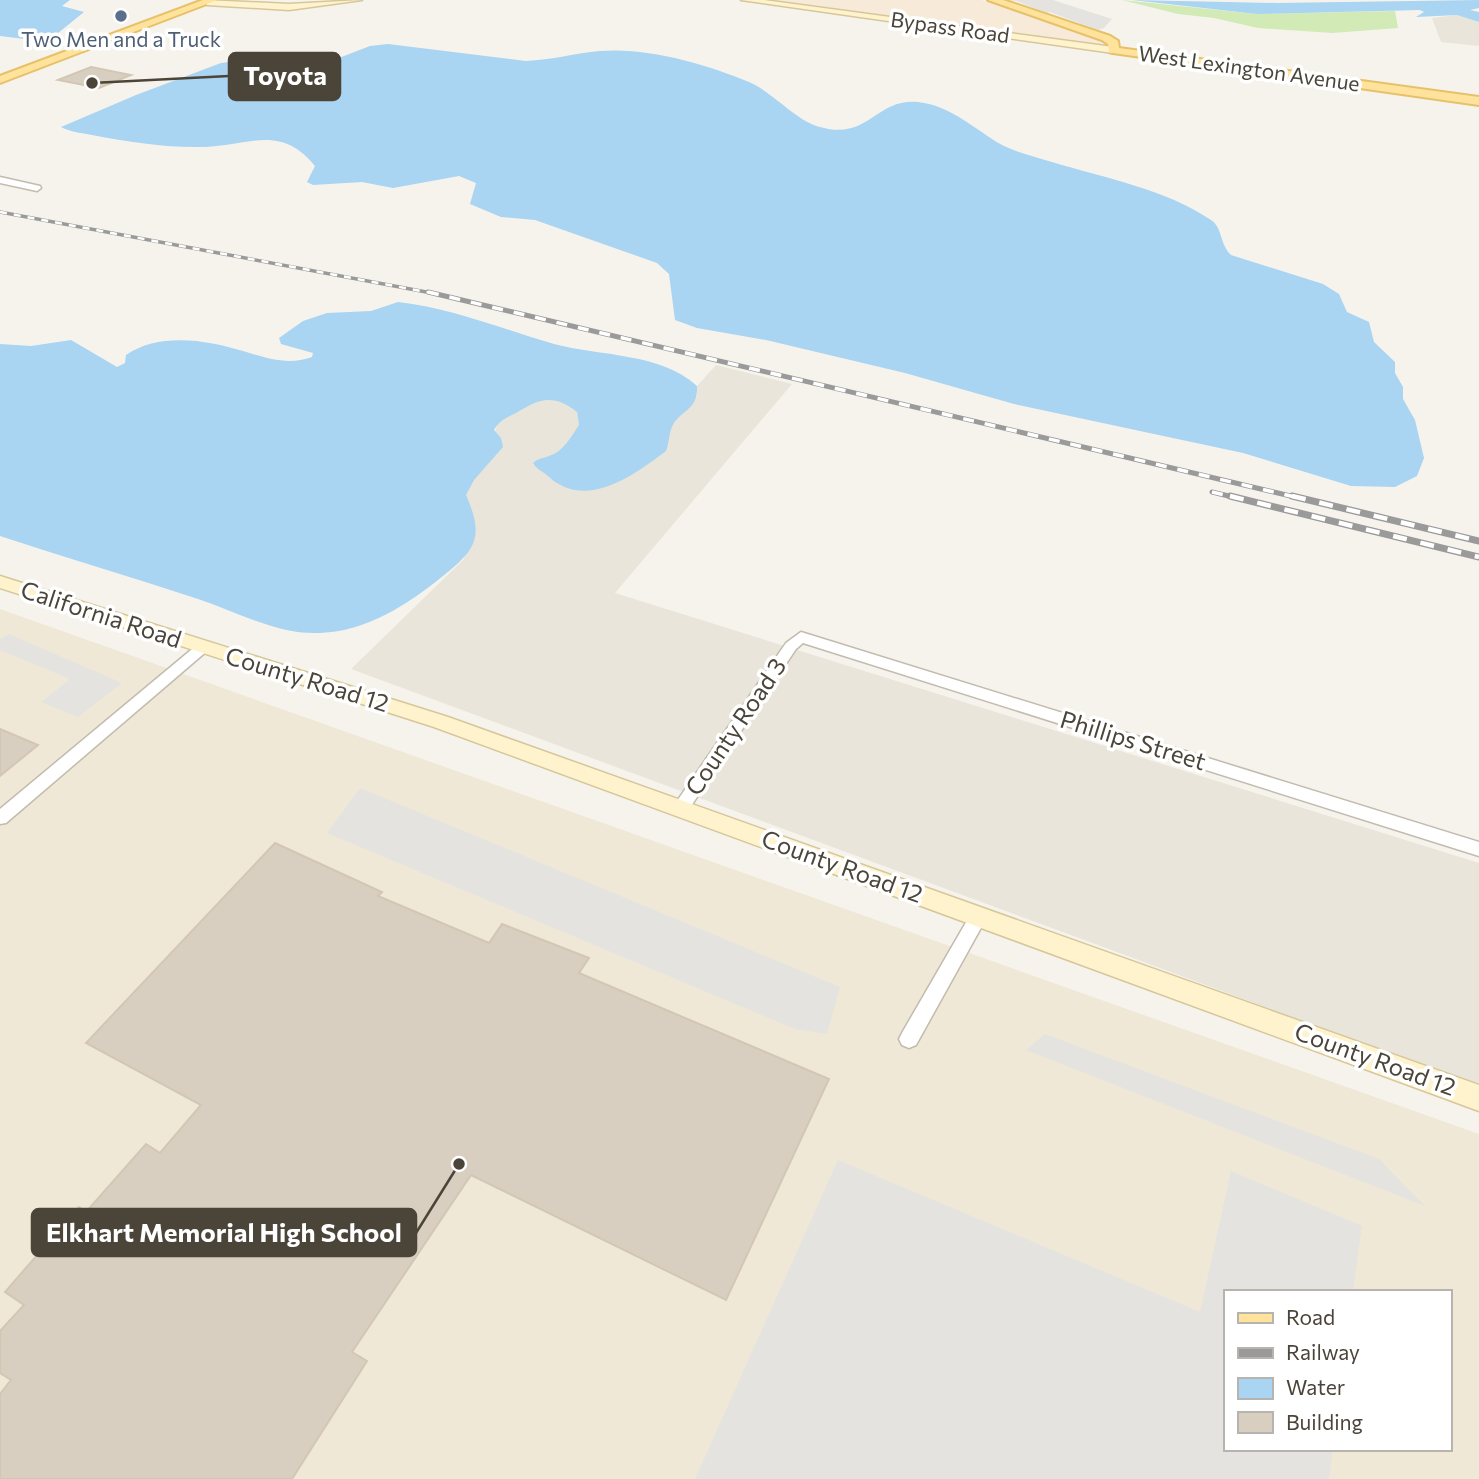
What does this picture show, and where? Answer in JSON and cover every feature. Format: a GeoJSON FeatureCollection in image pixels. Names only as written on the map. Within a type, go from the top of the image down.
{"type":"FeatureCollection","features":[{"type":"Feature","properties":{"kind":"main road"},"geometry":{"type":"LineString","coordinates":[[0,80],[209,1],[289,7],[358,0]]}},
{"type":"Feature","properties":{"kind":"main road","name":"Bypass Road"},"geometry":{"type":"LineString","coordinates":[[745,0],[1113,50]]}},
{"type":"Feature","properties":{"kind":"main road","name":"West Lexington Avenue"},"geometry":{"type":"LineString","coordinates":[[993,0],[1106,38],[1114,43],[1113,50],[1479,101]]}},
{"type":"Feature","properties":{"kind":"main road","name":"California Road"},"geometry":{"type":"LineString","coordinates":[[0,582],[202,648]]}},
{"type":"Feature","properties":{"kind":"main road","name":"County Road 12"},"geometry":{"type":"LineString","coordinates":[[202,648],[441,722],[1479,1098]]}},
{"type":"Feature","properties":{"kind":"street"},"geometry":{"type":"LineString","coordinates":[[0,180],[37,188]]}},
{"type":"Feature","properties":{"kind":"street","name":"Phillips Street"},"geometry":{"type":"LineString","coordinates":[[791,646],[801,637],[1479,849]]}},
{"type":"Feature","properties":{"kind":"street","name":"County Road 3"},"geometry":{"type":"LineString","coordinates":[[681,808],[791,646]]}},
{"type":"Feature","properties":{"kind":"street"},"geometry":{"type":"LineString","coordinates":[[0,818],[202,648]]}},
{"type":"Feature","properties":{"kind":"street"},"geometry":{"type":"LineString","coordinates":[[909,1039],[978,917]]}},
{"type":"Feature","properties":{"kind":"shaded area"},"geometry":{"type":"Polygon","coordinates":[[[777,0],[981,0],[1106,42],[1096,45],[777,0]]]}},
{"type":"Feature","properties":{"kind":"shaded area"},"geometry":{"type":"Polygon","coordinates":[[[1007,0],[1053,0],[1112,19],[1104,28],[1098,30],[1017,1],[1007,0]]]}},
{"type":"Feature","properties":{"kind":"shaded area"},"geometry":{"type":"Polygon","coordinates":[[[1457,15],[1479,22],[1479,46],[1441,42],[1432,18],[1457,15]]]}},
{"type":"Feature","properties":{"kind":"shaded area"},"geometry":{"type":"Polygon","coordinates":[[[716,365],[792,384],[615,593],[1479,863],[1479,1086],[351,669],[464,559],[466,495],[499,422],[531,403],[551,399],[564,402],[577,412],[579,425],[697,396],[697,386],[716,365]]]}},
{"type":"Feature","properties":{"kind":"shaded area"},"geometry":{"type":"Polygon","coordinates":[[[0,609],[1479,1134],[1479,1479],[0,1479],[0,609]]]}},
{"type":"Feature","properties":{"kind":"shaded area"},"geometry":{"type":"Polygon","coordinates":[[[9,634],[122,683],[78,717],[41,702],[70,679],[0,650],[0,639],[9,634]]]}},
{"type":"Feature","properties":{"kind":"shaded area"},"geometry":{"type":"Polygon","coordinates":[[[360,788],[840,987],[827,1034],[795,1029],[327,833],[360,788]]]}},
{"type":"Feature","properties":{"kind":"shaded area"},"geometry":{"type":"Polygon","coordinates":[[[1045,1034],[1379,1159],[1425,1206],[1026,1050],[1045,1034]]]}},
{"type":"Feature","properties":{"kind":"shaded area"},"geometry":{"type":"Polygon","coordinates":[[[838,1160],[1200,1312],[1231,1171],[1362,1226],[1353,1290],[1224,1290],[1224,1451],[1333,1451],[1329,1479],[695,1479],[838,1160]]]}},
{"type":"Feature","properties":{"kind":"green space"},"geometry":{"type":"Polygon","coordinates":[[[1122,0],[1257,14],[1395,11],[1398,28],[1332,33],[1258,28],[1214,18],[1178,14],[1122,0]]]}},
{"type":"Feature","properties":{"kind":"water"},"geometry":{"type":"Polygon","coordinates":[[[0,0],[70,0],[62,6],[84,12],[52,38],[33,40],[0,36],[0,0]]]}},
{"type":"Feature","properties":{"kind":"water"},"geometry":{"type":"Polygon","coordinates":[[[1132,0],[1277,3],[1479,0],[1479,8],[1470,10],[1479,12],[1479,22],[1457,15],[1416,17],[1424,12],[1420,10],[1257,14],[1132,0]]]}},
{"type":"Feature","properties":{"kind":"water"},"geometry":{"type":"Polygon","coordinates":[[[388,44],[526,61],[618,50],[656,54],[695,63],[749,82],[811,124],[837,130],[861,124],[903,102],[930,104],[952,113],[1014,150],[1134,185],[1174,200],[1215,223],[1224,246],[1231,255],[1323,284],[1339,294],[1347,312],[1369,322],[1374,342],[1395,362],[1395,373],[1403,387],[1403,399],[1415,420],[1424,458],[1417,476],[1395,487],[1351,486],[1243,453],[1014,404],[905,373],[766,340],[697,328],[675,320],[669,274],[657,263],[535,220],[501,217],[470,204],[476,183],[459,176],[393,188],[362,182],[313,185],[307,182],[315,166],[290,145],[277,141],[177,147],[120,140],[61,127],[221,63],[251,59],[318,66],[370,46],[388,44]]]}},
{"type":"Feature","properties":{"kind":"water"},"geometry":{"type":"Polygon","coordinates":[[[398,302],[457,314],[554,344],[648,361],[683,375],[697,386],[697,394],[690,408],[674,423],[666,451],[624,479],[594,490],[563,486],[533,463],[554,454],[566,444],[579,425],[577,412],[561,402],[546,400],[532,404],[504,420],[494,430],[501,438],[503,447],[474,480],[466,495],[472,509],[476,532],[470,549],[463,558],[401,606],[371,621],[338,631],[304,633],[273,627],[198,599],[0,536],[0,344],[31,346],[71,340],[117,367],[125,363],[126,355],[139,348],[153,343],[183,340],[294,361],[312,357],[313,353],[281,344],[279,338],[303,321],[327,313],[371,311],[398,302]]]}},
{"type":"Feature","properties":{"kind":"building"},"geometry":{"type":"Polygon","coordinates":[[[91,67],[131,75],[99,88],[58,80],[91,67]]]}},
{"type":"Feature","properties":{"kind":"building"},"geometry":{"type":"Polygon","coordinates":[[[0,729],[38,745],[0,776],[0,729]]]}},
{"type":"Feature","properties":{"kind":"building"},"geometry":{"type":"Polygon","coordinates":[[[275,843],[382,892],[378,896],[489,943],[502,924],[589,958],[579,973],[829,1079],[726,1300],[471,1175],[352,1352],[367,1361],[292,1479],[0,1479],[0,1394],[11,1380],[0,1373],[0,1331],[24,1305],[5,1292],[79,1207],[86,1212],[146,1144],[160,1153],[201,1105],[86,1043],[275,843]]]}},
{"type":"Feature","properties":{"kind":"railway"},"geometry":{"type":"LineString","coordinates":[[0,212],[434,294]]}},
{"type":"Feature","properties":{"kind":"railway"},"geometry":{"type":"LineString","coordinates":[[428,292],[434,294]]}},
{"type":"Feature","properties":{"kind":"railway"},"geometry":{"type":"LineString","coordinates":[[434,294],[1299,498]]}},
{"type":"Feature","properties":{"kind":"railway"},"geometry":{"type":"LineString","coordinates":[[1212,492],[1237,498]]}},
{"type":"Feature","properties":{"kind":"railway"},"geometry":{"type":"LineString","coordinates":[[1230,496],[1479,557]]}},
{"type":"Feature","properties":{"kind":"railway"},"geometry":{"type":"LineString","coordinates":[[1292,496],[1479,541]]}},
{"type":"Feature","properties":{"kind":"place","name":"Two Men and a Truck"},"geometry":{"type":"Point","coordinates":[121,16]}},
{"type":"Feature","properties":{"kind":"place","name":"Toyota"},"geometry":{"type":"Point","coordinates":[92,83]}},
{"type":"Feature","properties":{"kind":"place","name":"Elkhart Memorial High School"},"geometry":{"type":"Point","coordinates":[459,1164]}}]}
